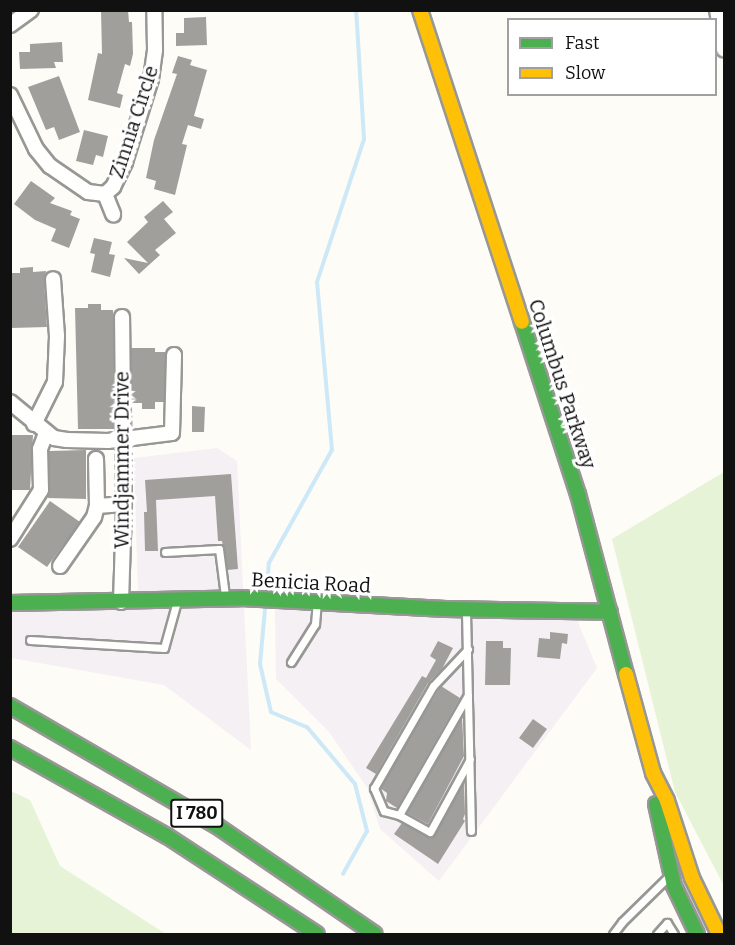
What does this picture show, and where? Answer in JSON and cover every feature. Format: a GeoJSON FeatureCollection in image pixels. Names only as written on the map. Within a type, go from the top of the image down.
{"type":"FeatureCollection","features":[{"type":"Feature","properties":{"kind":"main road","name":"Columbus Parkway"},"geometry":{"type":"LineString","coordinates":[[420,10],[578,494],[653,773],[656,808],[674,886],[697,934]]}},
{"type":"Feature","properties":{"kind":"main road","name":"Benicia Road"},"geometry":{"type":"LineString","coordinates":[[10,603],[121,603],[225,599],[466,609],[610,612]]}},
{"type":"Feature","properties":{"kind":"main road","name":"I 780"},"geometry":{"type":"LineString","coordinates":[[10,706],[59,732],[217,825],[375,934]]}},
{"type":"Feature","properties":{"kind":"main road","name":"I 780"},"geometry":{"type":"LineString","coordinates":[[10,748],[167,836],[317,934]]}},
{"type":"Feature","properties":{"kind":"main road","name":"Columbus Parkway"},"geometry":{"type":"LineString","coordinates":[[653,773],[667,801],[687,863],[719,934]]}},
{"type":"Feature","properties":{"kind":"street"},"geometry":{"type":"LineString","coordinates":[[10,25],[30,10]]}},
{"type":"Feature","properties":{"kind":"street","name":"Zinnia Circle"},"geometry":{"type":"LineString","coordinates":[[105,194],[112,187],[125,162],[151,79],[155,49],[154,10]]}},
{"type":"Feature","properties":{"kind":"street"},"geometry":{"type":"LineString","coordinates":[[717,10],[724,49]]}},
{"type":"Feature","properties":{"kind":"street","name":"Zinnia Circle"},"geometry":{"type":"LineString","coordinates":[[10,95],[36,149],[50,165],[88,192],[105,194]]}},
{"type":"Feature","properties":{"kind":"street","name":"Zinnia Circle"},"geometry":{"type":"LineString","coordinates":[[105,194],[113,214]]}},
{"type":"Feature","properties":{"kind":"street"},"geometry":{"type":"LineString","coordinates":[[34,424],[55,382],[57,336],[53,279]]}},
{"type":"Feature","properties":{"kind":"street","name":"Windjammer Drive"},"geometry":{"type":"LineString","coordinates":[[121,603],[124,504],[122,317]]}},
{"type":"Feature","properties":{"kind":"street"},"geometry":{"type":"LineString","coordinates":[[10,402],[34,424],[54,438],[67,440],[122,439],[171,433],[174,355]]}},
{"type":"Feature","properties":{"kind":"street"},"geometry":{"type":"LineString","coordinates":[[10,539],[41,490],[40,449],[46,433]]}},
{"type":"Feature","properties":{"kind":"street"},"geometry":{"type":"LineString","coordinates":[[60,566],[94,517],[97,506],[96,459]]}},
{"type":"Feature","properties":{"kind":"street"},"geometry":{"type":"LineString","coordinates":[[97,506],[124,504]]}},
{"type":"Feature","properties":{"kind":"lane"},"geometry":{"type":"LineString","coordinates":[[165,552],[219,549],[225,599]]}},
{"type":"Feature","properties":{"kind":"lane"},"geometry":{"type":"LineString","coordinates":[[30,640],[164,648],[177,600]]}},
{"type":"Feature","properties":{"kind":"lane"},"geometry":{"type":"LineString","coordinates":[[291,662],[315,624],[317,603]]}},
{"type":"Feature","properties":{"kind":"lane"},"geometry":{"type":"LineString","coordinates":[[466,609],[471,831]]}},
{"type":"Feature","properties":{"kind":"lane"},"geometry":{"type":"LineString","coordinates":[[468,649],[433,686],[374,788],[384,811],[399,815],[430,832],[470,759]]}},
{"type":"Feature","properties":{"kind":"lane"},"geometry":{"type":"LineString","coordinates":[[399,815],[469,693]]}},
{"type":"Feature","properties":{"kind":"lane"},"geometry":{"type":"LineString","coordinates":[[613,934],[621,922],[671,874],[687,863]]}},
{"type":"Feature","properties":{"kind":"lane"},"geometry":{"type":"LineString","coordinates":[[657,934],[667,923],[674,934]]}},
{"type":"Feature","properties":{"kind":"shaded area"},"geometry":{"type":"Polygon","coordinates":[[[217,448],[237,461],[251,750],[164,685],[11,658],[10,596],[138,593],[134,458],[217,448]]]}},
{"type":"Feature","properties":{"kind":"shaded area"},"geometry":{"type":"Polygon","coordinates":[[[275,608],[577,620],[597,668],[439,881],[380,829],[368,789],[329,732],[276,679],[275,608]]]}},
{"type":"Feature","properties":{"kind":"green space"},"geometry":{"type":"Polygon","coordinates":[[[724,472],[724,886],[675,792],[612,539],[724,472]]]}},
{"type":"Feature","properties":{"kind":"green space"},"geometry":{"type":"Polygon","coordinates":[[[11,791],[30,800],[60,866],[166,934],[11,934],[11,791]]]}},
{"type":"Feature","properties":{"kind":"building"},"geometry":{"type":"Polygon","coordinates":[[[101,10],[128,10],[129,22],[132,22],[133,54],[130,66],[125,64],[117,93],[123,95],[120,108],[88,100],[98,53],[102,54],[101,10]]]}},
{"type":"Feature","properties":{"kind":"building"},"geometry":{"type":"Polygon","coordinates":[[[206,17],[207,45],[176,46],[176,33],[184,33],[184,18],[206,17]]]}},
{"type":"Feature","properties":{"kind":"building"},"geometry":{"type":"Polygon","coordinates":[[[62,42],[63,62],[54,62],[56,68],[20,69],[19,52],[30,52],[30,44],[62,42]]]}},
{"type":"Feature","properties":{"kind":"building"},"geometry":{"type":"Polygon","coordinates":[[[178,56],[192,60],[190,65],[207,70],[194,116],[204,119],[201,129],[188,125],[182,144],[187,145],[175,195],[154,189],[156,181],[146,178],[154,140],[177,74],[172,73],[178,56]]]}},
{"type":"Feature","properties":{"kind":"building"},"geometry":{"type":"Polygon","coordinates":[[[59,76],[80,132],[59,140],[54,127],[46,130],[28,87],[59,76]]]}},
{"type":"Feature","properties":{"kind":"building"},"geometry":{"type":"Polygon","coordinates":[[[84,130],[108,136],[103,157],[96,155],[93,165],[76,161],[84,130]]]}},
{"type":"Feature","properties":{"kind":"building"},"geometry":{"type":"Polygon","coordinates":[[[31,181],[55,198],[50,203],[72,211],[70,215],[80,219],[69,248],[51,241],[56,229],[35,220],[14,204],[31,181]]]}},
{"type":"Feature","properties":{"kind":"building"},"geometry":{"type":"Polygon","coordinates":[[[163,201],[173,212],[164,219],[176,233],[155,250],[160,255],[139,274],[124,258],[148,263],[127,242],[148,222],[144,217],[163,201]]]}},
{"type":"Feature","properties":{"kind":"building"},"geometry":{"type":"Polygon","coordinates":[[[94,238],[112,242],[109,254],[115,255],[110,277],[91,272],[95,254],[90,253],[94,238]]]}},
{"type":"Feature","properties":{"kind":"building"},"geometry":{"type":"Polygon","coordinates":[[[33,267],[33,272],[46,271],[44,280],[47,327],[11,328],[10,273],[20,273],[20,268],[33,267]]]}},
{"type":"Feature","properties":{"kind":"building"},"geometry":{"type":"Polygon","coordinates":[[[88,304],[101,304],[101,310],[113,310],[114,429],[78,429],[75,308],[88,308],[88,304]]]}},
{"type":"Feature","properties":{"kind":"building"},"geometry":{"type":"Polygon","coordinates":[[[131,348],[155,348],[155,352],[166,352],[164,402],[155,402],[155,409],[142,409],[142,403],[132,403],[131,348]]]}},
{"type":"Feature","properties":{"kind":"building"},"geometry":{"type":"Polygon","coordinates":[[[192,406],[205,407],[204,432],[192,432],[192,406]]]}},
{"type":"Feature","properties":{"kind":"building"},"geometry":{"type":"Polygon","coordinates":[[[10,435],[33,435],[30,490],[10,490],[10,435]]]}},
{"type":"Feature","properties":{"kind":"building"},"geometry":{"type":"Polygon","coordinates":[[[86,450],[86,499],[48,498],[49,451],[86,450]]]}},
{"type":"Feature","properties":{"kind":"building"},"geometry":{"type":"Polygon","coordinates":[[[231,474],[238,569],[227,570],[222,541],[218,541],[215,496],[156,500],[158,551],[145,551],[144,512],[147,512],[145,480],[231,474]]]}},
{"type":"Feature","properties":{"kind":"building"},"geometry":{"type":"Polygon","coordinates":[[[50,501],[80,522],[47,567],[18,547],[50,501]]]}},
{"type":"Feature","properties":{"kind":"building"},"geometry":{"type":"Polygon","coordinates":[[[550,632],[568,634],[567,644],[562,643],[560,659],[537,657],[539,638],[550,639],[550,632]]]}},
{"type":"Feature","properties":{"kind":"building"},"geometry":{"type":"Polygon","coordinates":[[[438,641],[453,648],[442,669],[428,683],[376,774],[366,768],[422,676],[426,678],[436,660],[430,656],[438,641]]]}},
{"type":"Feature","properties":{"kind":"building"},"geometry":{"type":"Polygon","coordinates":[[[486,641],[503,641],[503,648],[511,648],[510,685],[485,685],[486,641]]]}},
{"type":"Feature","properties":{"kind":"building"},"geometry":{"type":"Polygon","coordinates":[[[441,686],[460,698],[397,808],[386,801],[387,793],[380,788],[441,686]]]}},
{"type":"Feature","properties":{"kind":"building"},"geometry":{"type":"Polygon","coordinates":[[[462,717],[464,756],[428,824],[407,813],[462,717]]]}},
{"type":"Feature","properties":{"kind":"building"},"geometry":{"type":"Polygon","coordinates":[[[533,719],[547,729],[533,748],[519,738],[533,719]]]}},
{"type":"Feature","properties":{"kind":"building"},"geometry":{"type":"Polygon","coordinates":[[[464,782],[465,814],[463,819],[465,821],[438,864],[394,834],[402,823],[427,837],[433,836],[464,782]]]}},
{"type":"Feature","properties":{"kind":"waterway"},"geometry":{"type":"LineString","coordinates":[[267,589],[269,563],[332,450],[317,282],[364,139],[356,10]]}},
{"type":"Feature","properties":{"kind":"waterway"},"geometry":{"type":"LineString","coordinates":[[265,609],[260,664],[271,712],[307,727],[355,784],[367,831],[343,874]]}},
{"type":"Feature","properties":{"kind":"traffic: fast"},"geometry":{"type":"LineString","coordinates":[[522,322],[578,494],[626,674]]}},
{"type":"Feature","properties":{"kind":"traffic: fast"},"geometry":{"type":"LineString","coordinates":[[10,603],[241,598],[446,609],[610,612]]}},
{"type":"Feature","properties":{"kind":"traffic: fast"},"geometry":{"type":"LineString","coordinates":[[10,706],[217,826],[375,934]]}},
{"type":"Feature","properties":{"kind":"traffic: fast"},"geometry":{"type":"LineString","coordinates":[[10,748],[167,836],[317,934]]}},
{"type":"Feature","properties":{"kind":"traffic: fast"},"geometry":{"type":"LineString","coordinates":[[656,804],[674,886],[697,934]]}},
{"type":"Feature","properties":{"kind":"traffic: slow"},"geometry":{"type":"LineString","coordinates":[[420,10],[522,322]]}},
{"type":"Feature","properties":{"kind":"traffic: slow"},"geometry":{"type":"LineString","coordinates":[[626,674],[653,773],[667,801],[692,878],[719,934]]}}]}
